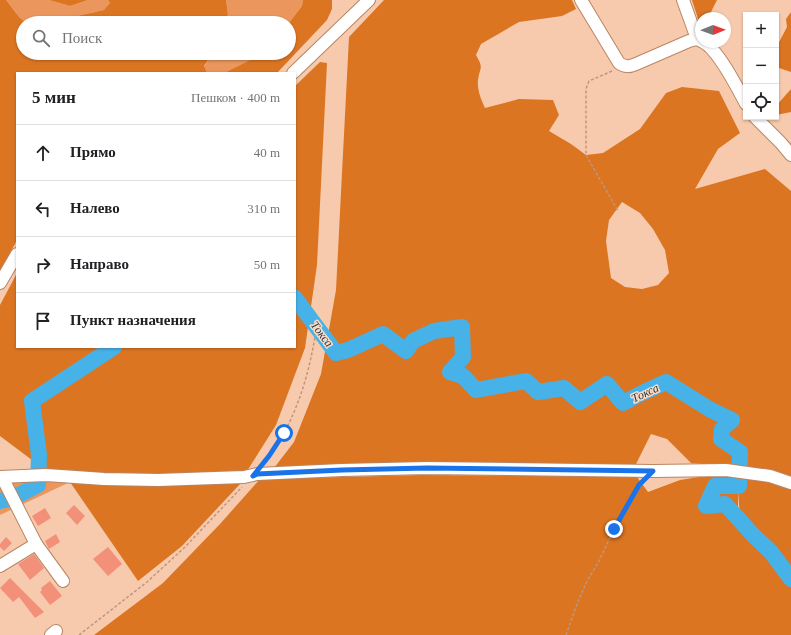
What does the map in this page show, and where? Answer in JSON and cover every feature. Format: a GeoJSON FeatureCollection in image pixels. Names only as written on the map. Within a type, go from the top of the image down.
{"type":"FeatureCollection","features":[{"type":"Feature","properties":{"kind":"street"},"geometry":{"type":"LineString","coordinates":[[294,72],[369,0]]}},
{"type":"Feature","properties":{"kind":"street"},"geometry":{"type":"LineString","coordinates":[[581,0],[619,62],[623,66],[629,67],[680,44],[695,42]]}},
{"type":"Feature","properties":{"kind":"street"},"geometry":{"type":"LineString","coordinates":[[683,0],[695,29]]}},
{"type":"Feature","properties":{"kind":"street"},"geometry":{"type":"LineString","coordinates":[[710,48],[717,56],[743,99]]}},
{"type":"Feature","properties":{"kind":"street"},"geometry":{"type":"LineString","coordinates":[[758,120],[782,143],[791,155]]}},
{"type":"Feature","properties":{"kind":"street"},"geometry":{"type":"LineString","coordinates":[[0,283],[16,256]]}},
{"type":"Feature","properties":{"kind":"street"},"geometry":{"type":"LineString","coordinates":[[63,581],[36,544],[1,477],[40,475],[104,479],[158,480],[342,470],[427,468],[653,471],[733,470],[770,476],[791,483]]}},
{"type":"Feature","properties":{"kind":"street"},"geometry":{"type":"LineString","coordinates":[[0,566],[36,544]]}},
{"type":"Feature","properties":{"kind":"path"},"geometry":{"type":"LineString","coordinates":[[618,211],[586,155],[586,89],[589,81],[623,66]]}},
{"type":"Feature","properties":{"kind":"path"},"geometry":{"type":"LineString","coordinates":[[79,635],[147,582],[180,552],[253,476],[269,456],[284,433],[300,395],[312,358],[316,330]]}},
{"type":"Feature","properties":{"kind":"path"},"geometry":{"type":"LineString","coordinates":[[566,635],[583,590],[614,529],[639,485],[653,471]]}},
{"type":"Feature","properties":{"kind":"shaded area"},"geometry":{"type":"Polygon","coordinates":[[[0,0],[6,0],[18,16],[16,16],[16,60],[208,60],[204,66],[207,72],[16,72],[16,242],[0,272],[0,0]]]}},
{"type":"Feature","properties":{"kind":"shaded area"},"geometry":{"type":"Polygon","coordinates":[[[6,0],[49,0],[70,6],[88,0],[108,0],[110,3],[104,10],[77,16],[18,16],[6,0]]]}},
{"type":"Feature","properties":{"kind":"shaded area"},"geometry":{"type":"Polygon","coordinates":[[[49,0],[88,0],[70,6],[49,0]]]}},
{"type":"Feature","properties":{"kind":"shaded area"},"geometry":{"type":"Polygon","coordinates":[[[108,0],[226,0],[228,14],[227,16],[77,16],[104,10],[110,3],[108,0]]]}},
{"type":"Feature","properties":{"kind":"shaded area"},"geometry":{"type":"Polygon","coordinates":[[[226,0],[303,0],[302,6],[294,16],[227,16],[226,0]]]}},
{"type":"Feature","properties":{"kind":"shaded area"},"geometry":{"type":"Polygon","coordinates":[[[303,0],[332,0],[332,9],[327,20],[296,53],[296,16],[294,16],[302,6],[303,0]]]}},
{"type":"Feature","properties":{"kind":"shaded area"},"geometry":{"type":"Polygon","coordinates":[[[384,0],[572,0],[576,9],[562,16],[519,22],[481,44],[476,55],[481,65],[478,87],[485,108],[519,99],[553,100],[559,115],[549,131],[586,155],[603,153],[640,129],[666,93],[682,87],[719,91],[740,133],[718,149],[695,189],[765,169],[791,191],[791,478],[728,466],[691,463],[667,439],[651,434],[636,464],[274,468],[294,442],[321,374],[336,290],[349,37],[384,0]],[[622,202],[609,220],[606,241],[611,278],[625,287],[642,289],[658,285],[669,273],[665,250],[653,229],[640,213],[622,202]]]}},
{"type":"Feature","properties":{"kind":"shaded area"},"geometry":{"type":"Polygon","coordinates":[[[692,0],[717,0],[711,12],[696,12],[692,0]]]}},
{"type":"Feature","properties":{"kind":"shaded area"},"geometry":{"type":"Polygon","coordinates":[[[791,12],[791,72],[779,68],[779,42],[787,27],[786,19],[791,12]]]}},
{"type":"Feature","properties":{"kind":"shaded area"},"geometry":{"type":"Polygon","coordinates":[[[208,60],[250,60],[226,72],[206,72],[204,67],[208,60]]]}},
{"type":"Feature","properties":{"kind":"shaded area"},"geometry":{"type":"Polygon","coordinates":[[[250,60],[289,60],[278,72],[226,72],[250,60]]]}},
{"type":"Feature","properties":{"kind":"shaded area"},"geometry":{"type":"Polygon","coordinates":[[[320,62],[327,63],[317,265],[305,348],[276,425],[247,471],[159,475],[48,472],[0,436],[0,305],[16,275],[16,348],[296,348],[296,85],[320,62]]]}},
{"type":"Feature","properties":{"kind":"shaded area"},"geometry":{"type":"Polygon","coordinates":[[[791,89],[791,112],[779,114],[779,103],[791,89]]]}},
{"type":"Feature","properties":{"kind":"shaded area"},"geometry":{"type":"Polygon","coordinates":[[[725,473],[769,479],[791,487],[791,576],[772,552],[740,518],[738,490],[738,520],[770,553],[791,581],[791,635],[94,635],[163,583],[220,524],[260,479],[423,475],[637,477],[648,492],[680,480],[725,473]]]}},
{"type":"Feature","properties":{"kind":"shaded area"},"geometry":{"type":"Polygon","coordinates":[[[16,481],[70,482],[0,515],[0,483],[16,481]]]}},
{"type":"Feature","properties":{"kind":"shaded area"},"geometry":{"type":"Polygon","coordinates":[[[70,482],[157,486],[241,483],[182,546],[138,581],[70,482]]]}},
{"type":"Feature","properties":{"kind":"building"},"geometry":{"type":"Polygon","coordinates":[[[74,505],[85,516],[77,525],[66,513],[74,505]]]}},
{"type":"Feature","properties":{"kind":"building"},"geometry":{"type":"Polygon","coordinates":[[[45,508],[51,518],[38,526],[32,516],[45,508]]]}},
{"type":"Feature","properties":{"kind":"building"},"geometry":{"type":"Polygon","coordinates":[[[56,534],[60,542],[49,549],[45,541],[56,534]]]}},
{"type":"Feature","properties":{"kind":"building"},"geometry":{"type":"Polygon","coordinates":[[[6,537],[12,543],[4,551],[0,547],[0,544],[6,537]]]}},
{"type":"Feature","properties":{"kind":"building"},"geometry":{"type":"Polygon","coordinates":[[[108,547],[122,564],[108,576],[93,559],[108,547]]]}},
{"type":"Feature","properties":{"kind":"building"},"geometry":{"type":"Polygon","coordinates":[[[34,554],[44,568],[30,580],[18,564],[34,554]]]}},
{"type":"Feature","properties":{"kind":"building"},"geometry":{"type":"Polygon","coordinates":[[[10,578],[44,612],[35,618],[19,597],[13,602],[0,588],[10,578]]]}},
{"type":"Feature","properties":{"kind":"building"},"geometry":{"type":"Polygon","coordinates":[[[50,581],[62,596],[50,605],[40,592],[42,590],[41,588],[50,581]]]}},
{"type":"Feature","properties":{"kind":"waterway","name":"Токса"},"geometry":{"type":"LineString","coordinates":[[296,299],[336,353],[348,350],[383,334],[406,351],[413,341],[434,331],[462,327],[463,357],[450,372],[463,376],[476,390],[526,381],[538,392],[564,388],[580,402],[607,384],[623,403],[666,382],[711,410],[732,420],[722,429],[721,439],[740,452],[739,486],[715,486],[706,506],[725,504],[754,536],[771,552],[791,579]]}},
{"type":"Feature","properties":{"kind":"waterway","name":"Токса"},"geometry":{"type":"LineString","coordinates":[[0,501],[13,498],[38,485],[39,455],[32,401],[112,348]]}},
{"type":"Feature","properties":{"kind":"route"},"geometry":{"type":"LineString","coordinates":[[284,433],[269,456],[253,476],[257,474],[342,470],[427,468],[653,471],[639,485],[614,529]]}}]}
